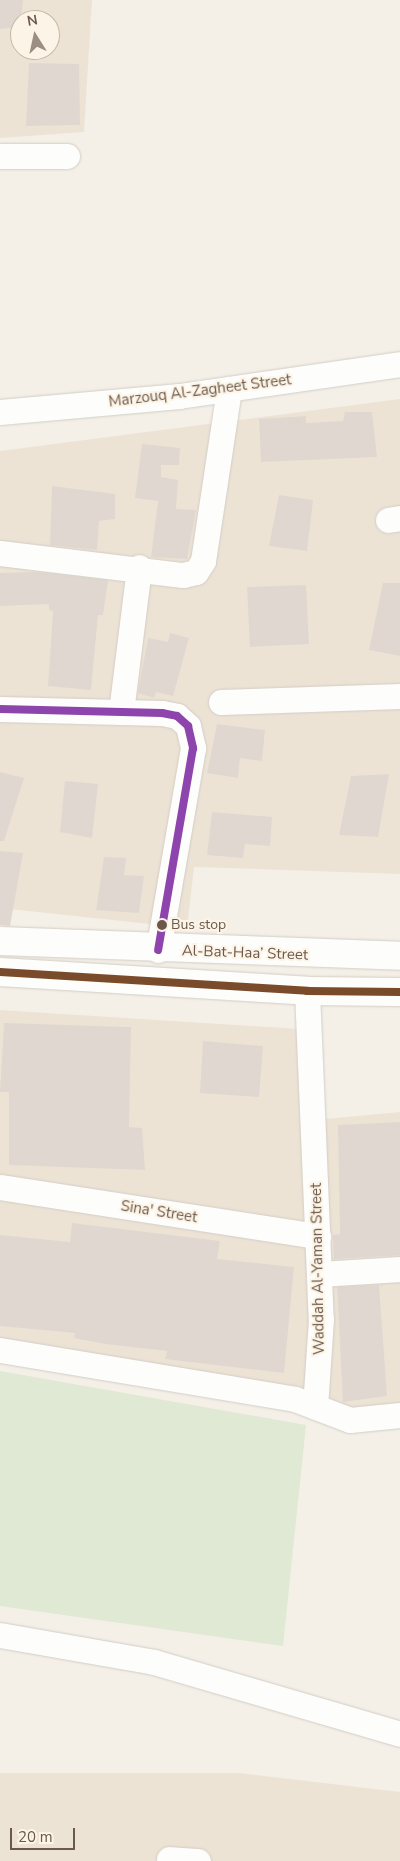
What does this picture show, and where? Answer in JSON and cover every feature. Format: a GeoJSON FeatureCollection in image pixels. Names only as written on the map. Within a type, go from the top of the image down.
{"type":"FeatureCollection","features":[{"type":"Feature","properties":{"kind":"street"},"geometry":{"type":"LineString","coordinates":[[0,156],[67,156]]}},
{"type":"Feature","properties":{"kind":"street","name":"Marzouq Al-Zagheet Street"},"geometry":{"type":"LineString","coordinates":[[0,412],[229,389],[400,364]]}},
{"type":"Feature","properties":{"kind":"street"},"geometry":{"type":"LineString","coordinates":[[0,553],[139,567],[188,575],[202,565],[229,389]]}},
{"type":"Feature","properties":{"kind":"street"},"geometry":{"type":"LineString","coordinates":[[121,712],[139,567]]}},
{"type":"Feature","properties":{"kind":"street"},"geometry":{"type":"LineString","coordinates":[[221,702],[400,696]]}},
{"type":"Feature","properties":{"kind":"street"},"geometry":{"type":"LineString","coordinates":[[0,709],[121,712],[177,716],[192,733],[192,756],[158,950]]}},
{"type":"Feature","properties":{"kind":"street","name":"Al-Bat-Haa’ Street"},"geometry":{"type":"LineString","coordinates":[[0,941],[158,950],[400,956]]}},
{"type":"Feature","properties":{"kind":"street"},"geometry":{"type":"LineString","coordinates":[[0,972],[307,990],[400,992]]}},
{"type":"Feature","properties":{"kind":"street","name":"Waddah Al-Yaman Street"},"geometry":{"type":"LineString","coordinates":[[307,990],[320,1274],[316,1407]]}},
{"type":"Feature","properties":{"kind":"street","name":"Sina' Street"},"geometry":{"type":"LineString","coordinates":[[0,1187],[318,1236]]}},
{"type":"Feature","properties":{"kind":"street"},"geometry":{"type":"LineString","coordinates":[[320,1274],[400,1269]]}},
{"type":"Feature","properties":{"kind":"street"},"geometry":{"type":"LineString","coordinates":[[0,1350],[295,1399],[350,1420],[400,1415]]}},
{"type":"Feature","properties":{"kind":"street"},"geometry":{"type":"LineString","coordinates":[[0,1634],[154,1662],[400,1734]]}},
{"type":"Feature","properties":{"kind":"street"},"geometry":{"type":"LineString","coordinates":[[169,1859],[198,1861]]}},
{"type":"Feature","properties":{"kind":"shaded area"},"geometry":{"type":"Polygon","coordinates":[[[0,0],[92,0],[84,132],[0,138],[0,0]]]}},
{"type":"Feature","properties":{"kind":"shaded area"},"geometry":{"type":"Polygon","coordinates":[[[400,399],[400,874],[194,867],[187,928],[0,908],[0,451],[400,399]]]}},
{"type":"Feature","properties":{"kind":"shaded area"},"geometry":{"type":"Polygon","coordinates":[[[0,1010],[316,1030],[325,1119],[400,1112],[400,1409],[356,1416],[0,1352],[0,1010]]]}},
{"type":"Feature","properties":{"kind":"shaded area"},"geometry":{"type":"Polygon","coordinates":[[[0,1773],[239,1773],[400,1792],[400,1861],[0,1861],[0,1773]]]}},
{"type":"Feature","properties":{"kind":"green space"},"geometry":{"type":"Polygon","coordinates":[[[0,1371],[306,1425],[283,1646],[0,1606],[0,1371]]]}},
{"type":"Feature","properties":{"kind":"building"},"geometry":{"type":"Polygon","coordinates":[[[0,0],[23,0],[22,10],[10,10],[10,28],[0,29],[0,0]]]}},
{"type":"Feature","properties":{"kind":"building"},"geometry":{"type":"Polygon","coordinates":[[[29,63],[79,64],[80,125],[26,126],[29,63]]]}},
{"type":"Feature","properties":{"kind":"building"},"geometry":{"type":"Polygon","coordinates":[[[345,412],[372,412],[377,457],[261,462],[259,419],[306,416],[306,423],[343,421],[345,412]]]}},
{"type":"Feature","properties":{"kind":"building"},"geometry":{"type":"Polygon","coordinates":[[[142,444],[180,448],[179,465],[161,465],[161,477],[178,480],[176,509],[196,510],[187,559],[151,557],[158,501],[135,498],[142,444]]]}},
{"type":"Feature","properties":{"kind":"building"},"geometry":{"type":"Polygon","coordinates":[[[52,486],[115,494],[115,519],[99,521],[97,550],[50,545],[52,486]]]}},
{"type":"Feature","properties":{"kind":"building"},"geometry":{"type":"Polygon","coordinates":[[[279,495],[313,500],[307,551],[269,546],[279,495]]]}},
{"type":"Feature","properties":{"kind":"building"},"geometry":{"type":"Polygon","coordinates":[[[37,572],[108,580],[103,615],[98,615],[91,690],[48,686],[53,611],[49,610],[49,604],[0,606],[0,573],[37,572]]]}},
{"type":"Feature","properties":{"kind":"building"},"geometry":{"type":"Polygon","coordinates":[[[383,583],[400,583],[400,656],[369,650],[383,583]]]}},
{"type":"Feature","properties":{"kind":"building"},"geometry":{"type":"Polygon","coordinates":[[[306,585],[309,644],[250,647],[247,587],[306,585]]]}},
{"type":"Feature","properties":{"kind":"building"},"geometry":{"type":"Polygon","coordinates":[[[170,633],[189,638],[173,696],[156,692],[154,698],[138,693],[148,638],[168,642],[170,633]]]}},
{"type":"Feature","properties":{"kind":"building"},"geometry":{"type":"Polygon","coordinates":[[[217,724],[265,730],[262,761],[240,758],[238,778],[207,773],[217,724]]]}},
{"type":"Feature","properties":{"kind":"building"},"geometry":{"type":"Polygon","coordinates":[[[0,772],[24,778],[4,841],[0,841],[0,772]]]}},
{"type":"Feature","properties":{"kind":"building"},"geometry":{"type":"Polygon","coordinates":[[[389,774],[378,837],[339,835],[351,776],[389,774]]]}},
{"type":"Feature","properties":{"kind":"building"},"geometry":{"type":"Polygon","coordinates":[[[65,781],[98,784],[92,838],[60,832],[65,781]]]}},
{"type":"Feature","properties":{"kind":"building"},"geometry":{"type":"Polygon","coordinates":[[[212,812],[272,817],[270,846],[245,844],[243,858],[207,855],[212,812]]]}},
{"type":"Feature","properties":{"kind":"building"},"geometry":{"type":"Polygon","coordinates":[[[0,851],[23,853],[10,926],[0,925],[0,851]]]}},
{"type":"Feature","properties":{"kind":"building"},"geometry":{"type":"Polygon","coordinates":[[[104,857],[126,858],[124,875],[144,876],[139,913],[96,910],[104,857]]]}},
{"type":"Feature","properties":{"kind":"building"},"geometry":{"type":"Polygon","coordinates":[[[4,1023],[131,1027],[129,1127],[142,1128],[145,1170],[9,1165],[9,1092],[0,1092],[4,1023]]]}},
{"type":"Feature","properties":{"kind":"building"},"geometry":{"type":"Polygon","coordinates":[[[203,1041],[263,1046],[259,1097],[200,1093],[203,1041]]]}},
{"type":"Feature","properties":{"kind":"building"},"geometry":{"type":"Polygon","coordinates":[[[400,1122],[400,1255],[334,1259],[333,1235],[340,1234],[338,1125],[400,1122]]]}},
{"type":"Feature","properties":{"kind":"building"},"geometry":{"type":"Polygon","coordinates":[[[72,1223],[220,1241],[217,1259],[294,1267],[284,1373],[165,1359],[167,1351],[105,1344],[74,1338],[75,1333],[0,1326],[0,1235],[70,1242],[72,1223]]]}},
{"type":"Feature","properties":{"kind":"building"},"geometry":{"type":"Polygon","coordinates":[[[379,1285],[387,1396],[343,1402],[337,1287],[379,1285]]]}},
{"type":"Feature","properties":{"kind":"transit line"},"geometry":{"type":"LineString","coordinates":[[0,709],[162,713],[177,716],[188,726],[193,748],[158,950]]}},
{"type":"Feature","properties":{"kind":"transit line"},"geometry":{"type":"LineString","coordinates":[[0,972],[307,991],[400,992]]}},
{"type":"Feature","properties":{"kind":"place","name":"Bus stop"},"geometry":{"type":"Point","coordinates":[162,925]}}]}
